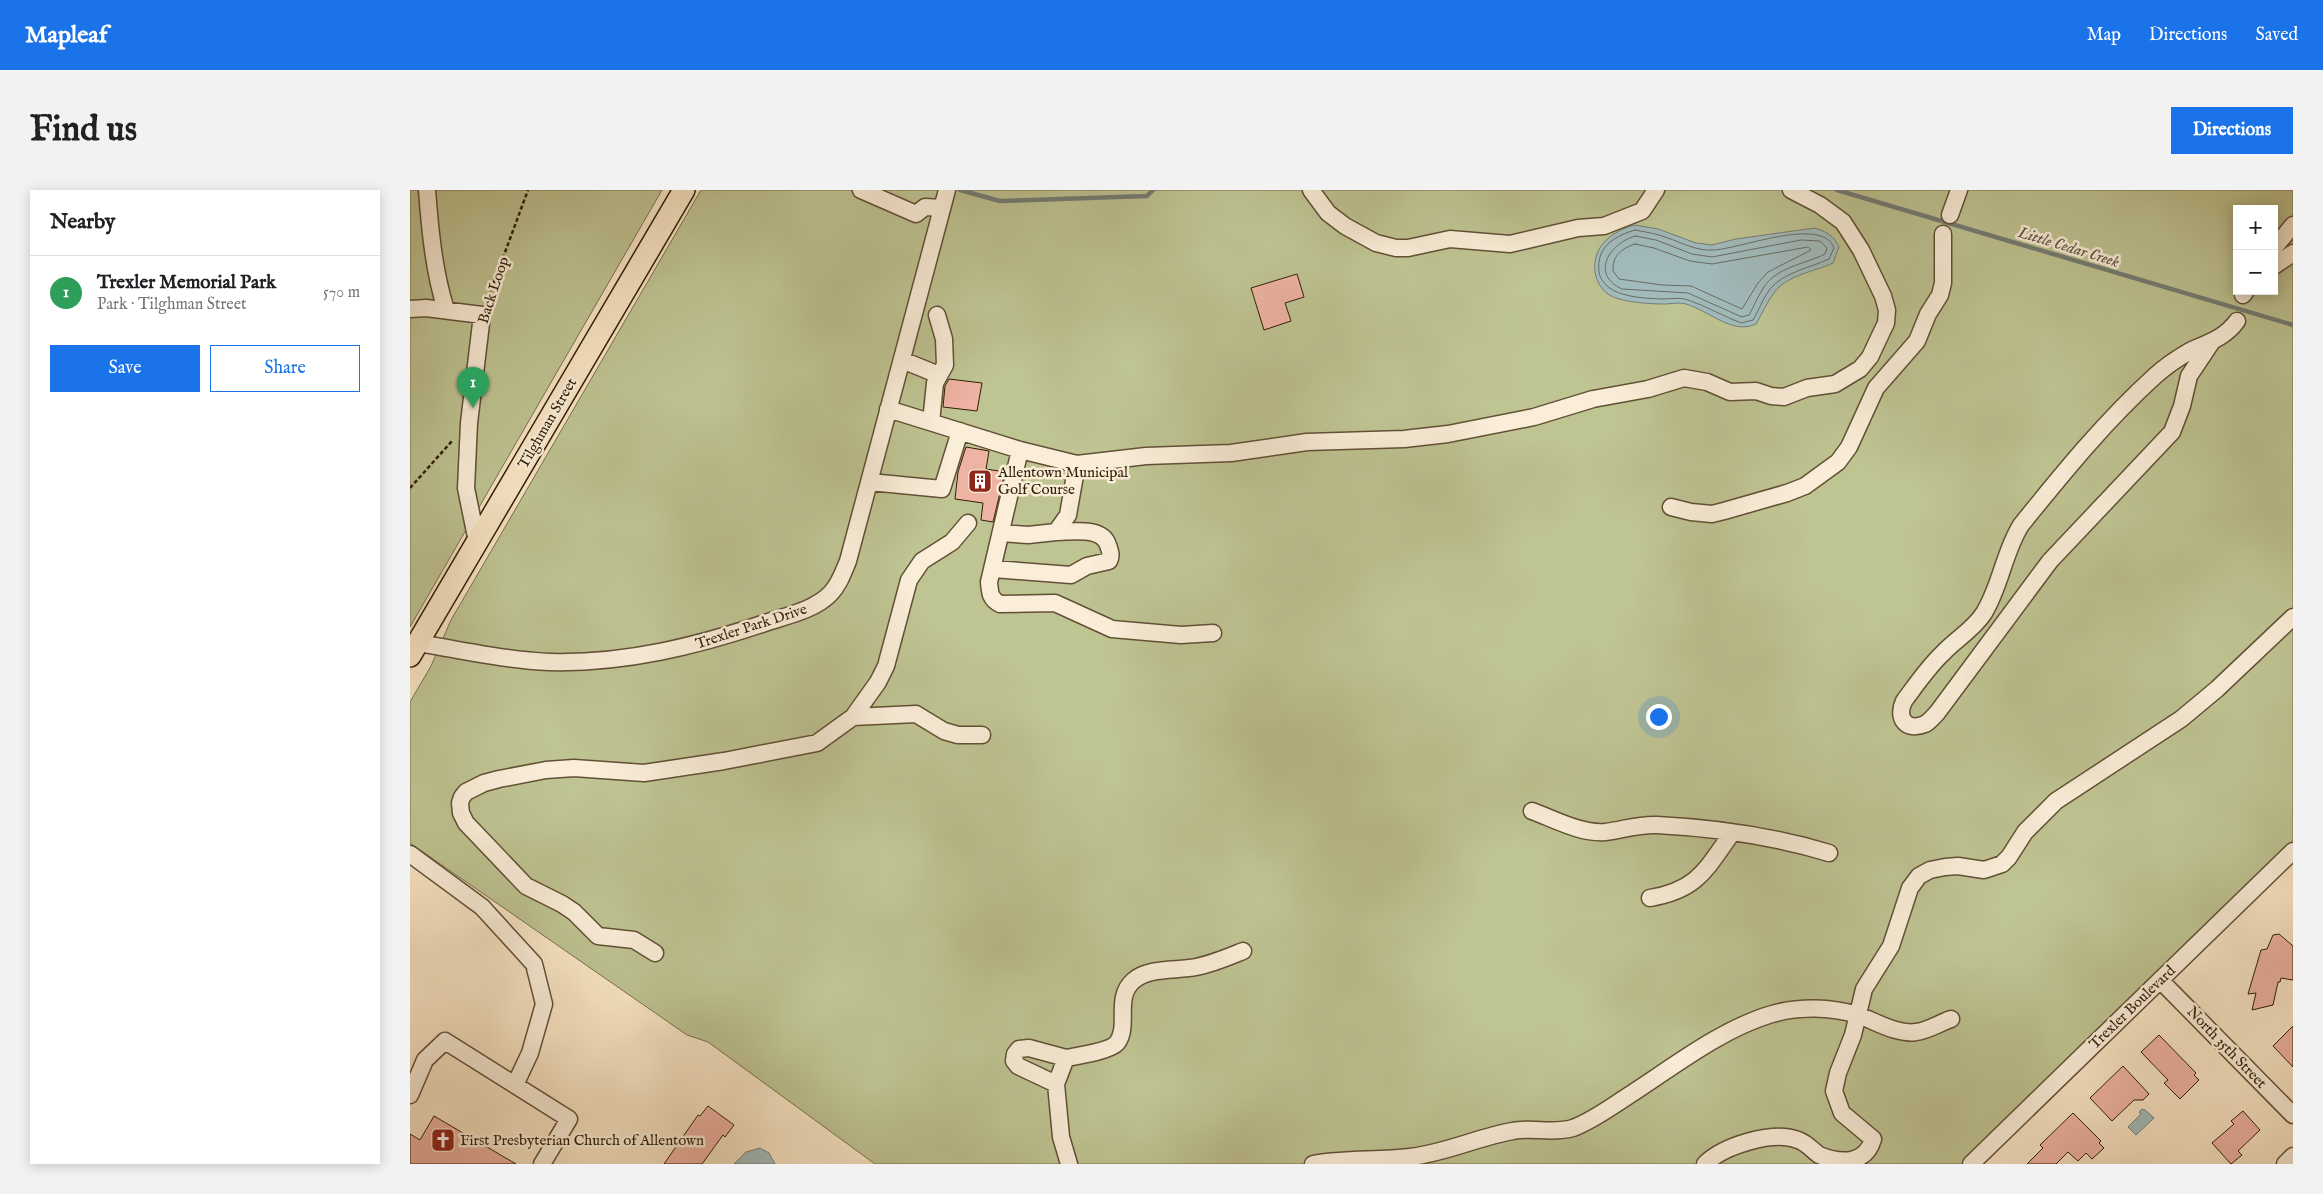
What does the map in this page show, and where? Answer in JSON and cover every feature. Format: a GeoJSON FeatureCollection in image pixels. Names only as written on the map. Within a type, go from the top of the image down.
{"type":"FeatureCollection","features":[{"type":"Feature","properties":{"kind":"main road","name":"Tilghman Street"},"geometry":{"type":"LineString","coordinates":[[414,649],[684,190]]}},
{"type":"Feature","properties":{"kind":"street"},"geometry":{"type":"LineString","coordinates":[[427,190],[430,228],[446,310]]}},
{"type":"Feature","properties":{"kind":"street"},"geometry":{"type":"LineString","coordinates":[[861,190],[916,214],[925,207],[945,198]]}},
{"type":"Feature","properties":{"kind":"street"},"geometry":{"type":"LineString","coordinates":[[1311,190],[1328,213],[1345,226],[1376,243],[1396,248],[1408,248],[1450,239],[1510,244],[1578,228],[1604,226],[1629,218],[1642,211],[1656,190]]}},
{"type":"Feature","properties":{"kind":"street"},"geometry":{"type":"LineString","coordinates":[[888,409],[1020,450],[1077,464],[1146,456],[1231,453],[1307,442],[1404,439],[1448,434],[1534,417],[1593,399],[1648,389],[1684,378],[1707,382],[1730,392],[1756,391],[1772,396],[1784,397],[1807,388],[1835,384],[1860,369],[1870,357],[1886,323],[1887,310],[1883,296],[1860,250],[1843,222],[1820,204],[1791,190]]}},
{"type":"Feature","properties":{"kind":"street"},"geometry":{"type":"LineString","coordinates":[[1950,215],[1959,190]]}},
{"type":"Feature","properties":{"kind":"street","name":"Trexler Park Drive"},"geometry":{"type":"LineString","coordinates":[[414,649],[548,662],[598,661],[662,653],[728,636],[805,610],[831,594],[840,582],[848,561],[945,198]]}},
{"type":"Feature","properties":{"kind":"street"},"geometry":{"type":"LineString","coordinates":[[2278,243],[2293,225]]}},
{"type":"Feature","properties":{"kind":"street"},"geometry":{"type":"LineString","coordinates":[[1671,508],[1712,514],[1732,509],[1804,486],[1838,462],[1849,447],[1876,388],[1917,341],[1928,314],[1940,295],[1943,283],[1944,234]]}},
{"type":"Feature","properties":{"kind":"street"},"geometry":{"type":"LineString","coordinates":[[2278,263],[2293,253]]}},
{"type":"Feature","properties":{"kind":"street"},"geometry":{"type":"LineString","coordinates":[[410,309],[446,310],[482,315]]}},
{"type":"Feature","properties":{"kind":"street","name":"Back Loop"},"geometry":{"type":"LineString","coordinates":[[477,542],[466,488],[469,423],[482,315]]}},
{"type":"Feature","properties":{"kind":"street"},"geometry":{"type":"LineString","coordinates":[[931,422],[935,383],[945,364],[944,339],[936,315]]}},
{"type":"Feature","properties":{"kind":"street"},"geometry":{"type":"LineString","coordinates":[[2211,343],[2189,376],[2182,406],[2172,432],[2050,561],[1937,713],[1925,724],[1914,725],[1905,723],[1900,718],[1900,710],[1904,701],[1942,653],[1967,633],[1984,614],[1997,586],[2014,536],[2021,525],[2084,449],[2156,375],[2190,351],[2211,343],[2233,327],[2237,321]]}},
{"type":"Feature","properties":{"kind":"street"},"geometry":{"type":"LineString","coordinates":[[902,360],[939,375]]}},
{"type":"Feature","properties":{"kind":"street"},"geometry":{"type":"LineString","coordinates":[[870,482],[942,489],[960,431]]}},
{"type":"Feature","properties":{"kind":"street"},"geometry":{"type":"LineString","coordinates":[[1020,450],[990,582],[990,596],[1000,604],[1056,603],[1112,629],[1181,635],[1213,634]]}},
{"type":"Feature","properties":{"kind":"street"},"geometry":{"type":"LineString","coordinates":[[1056,532],[1068,515],[1077,464]]}},
{"type":"Feature","properties":{"kind":"street"},"geometry":{"type":"LineString","coordinates":[[655,953],[634,940],[598,936],[574,912],[526,886],[466,823],[461,813],[460,803],[462,797],[466,792],[484,783],[546,770],[574,768],[644,773],[804,747],[817,743],[853,717],[866,700],[886,666],[909,580],[922,561],[952,542],[968,522]]}},
{"type":"Feature","properties":{"kind":"street"},"geometry":{"type":"LineString","coordinates":[[994,569],[1071,575],[1087,566],[1109,561],[1111,556],[1107,540],[1099,534],[1086,532],[1056,532],[1028,535],[1001,533]]}},
{"type":"Feature","properties":{"kind":"street"},"geometry":{"type":"LineString","coordinates":[[1705,1164],[1713,1156],[1726,1149],[1773,1138],[1798,1140],[1829,1160],[1851,1163],[1863,1159],[1870,1152],[1873,1139],[1842,1113],[1834,1091],[1838,1073],[1858,1016],[1864,989],[1891,946],[1910,888],[1919,876],[1930,870],[1945,867],[1965,867],[1984,870],[2002,864],[2009,857],[2025,832],[2056,801],[2180,719],[2217,689],[2293,617]]}},
{"type":"Feature","properties":{"kind":"street"},"geometry":{"type":"LineString","coordinates":[[853,717],[916,714],[944,732],[958,735],[982,735]]}},
{"type":"Feature","properties":{"kind":"street"},"geometry":{"type":"LineString","coordinates":[[1532,811],[1574,827],[1603,832],[1640,824],[1778,838],[1829,853]]}},
{"type":"Feature","properties":{"kind":"street"},"geometry":{"type":"LineString","coordinates":[[1650,898],[1672,894],[1691,884],[1709,866],[1732,833]]}},
{"type":"Feature","properties":{"kind":"street","name":"Trexler Boulevard"},"geometry":{"type":"LineString","coordinates":[[1971,1164],[2293,851]]}},
{"type":"Feature","properties":{"kind":"street"},"geometry":{"type":"LineString","coordinates":[[410,854],[482,907],[534,964],[544,1004],[530,1053],[515,1085]]}},
{"type":"Feature","properties":{"kind":"street"},"geometry":{"type":"LineString","coordinates":[[1056,1084],[1018,1066],[1014,1061],[1015,1054],[1019,1049],[1029,1048],[1066,1058],[1110,1047],[1117,1043],[1121,1033],[1122,1003],[1132,981],[1142,975],[1196,967],[1243,951]]}},
{"type":"Feature","properties":{"kind":"street","name":"North 35th Street"},"geometry":{"type":"LineString","coordinates":[[2160,980],[2293,1115]]}},
{"type":"Feature","properties":{"kind":"street"},"geometry":{"type":"LineString","coordinates":[[1313,1164],[1343,1160],[1410,1157],[1439,1152],[1510,1131],[1554,1131],[1572,1128],[1613,1106],[1714,1040],[1752,1021],[1774,1014],[1818,1009],[1858,1016],[1896,1029],[1916,1032],[1951,1019]]}},
{"type":"Feature","properties":{"kind":"street"},"geometry":{"type":"LineString","coordinates":[[410,1095],[425,1060],[445,1040],[569,1119],[542,1164]]}},
{"type":"Feature","properties":{"kind":"street"},"geometry":{"type":"LineString","coordinates":[[1066,1058],[1056,1084],[1061,1137],[1064,1153],[1069,1164]]}},
{"type":"Feature","properties":{"kind":"street"},"geometry":{"type":"LineString","coordinates":[[2285,1164],[2293,1156]]}},
{"type":"Feature","properties":{"kind":"path","name":"Back Loop"},"geometry":{"type":"LineString","coordinates":[[482,315],[528,190]]}},
{"type":"Feature","properties":{"kind":"path"},"geometry":{"type":"LineString","coordinates":[[410,488],[469,423]]}},
{"type":"Feature","properties":{"kind":"green space"},"geometry":{"type":"Polygon","coordinates":[[[410,190],[662,190],[410,627],[410,190]]]}},
{"type":"Feature","properties":{"kind":"green space","name":"Allentown Municipal Golf Course"},"geometry":{"type":"Polygon","coordinates":[[[701,190],[2293,190],[2293,840],[2073,1059],[1963,1164],[875,1164],[708,1042],[687,1035],[410,843],[410,702],[431,666],[451,620],[701,190]]]}},
{"type":"Feature","properties":{"kind":"water"},"geometry":{"type":"Polygon","coordinates":[[[1635,225],[1658,229],[1696,243],[1712,245],[1736,239],[1815,228],[1830,235],[1839,247],[1833,263],[1793,278],[1779,287],[1769,300],[1756,324],[1747,327],[1721,321],[1686,304],[1634,302],[1613,297],[1605,292],[1599,284],[1595,272],[1595,263],[1600,247],[1611,236],[1635,225]]]}},
{"type":"Feature","properties":{"kind":"water"},"geometry":{"type":"Polygon","coordinates":[[[2142,1109],[2154,1118],[2136,1135],[2128,1127],[2141,1114],[2139,1112],[2142,1109]]]}},
{"type":"Feature","properties":{"kind":"water"},"geometry":{"type":"Polygon","coordinates":[[[760,1148],[769,1153],[775,1164],[734,1164],[746,1152],[760,1148]]]}},
{"type":"Feature","properties":{"kind":"building"},"geometry":{"type":"Polygon","coordinates":[[[1297,274],[1304,297],[1285,303],[1291,321],[1264,330],[1251,288],[1297,274]]]}},
{"type":"Feature","properties":{"kind":"building"},"geometry":{"type":"Polygon","coordinates":[[[949,379],[982,383],[977,411],[943,407],[945,386],[949,379]]]}},
{"type":"Feature","properties":{"kind":"building","name":"Allentown Municipal Golf Course"},"geometry":{"type":"Polygon","coordinates":[[[966,447],[989,451],[986,469],[1005,472],[993,522],[981,520],[983,503],[955,499],[958,472],[966,447]]]}},
{"type":"Feature","properties":{"kind":"building"},"geometry":{"type":"Polygon","coordinates":[[[2279,934],[2293,946],[2293,980],[2281,978],[2280,982],[2278,982],[2273,1005],[2252,1010],[2256,993],[2248,994],[2261,950],[2267,949],[2273,935],[2279,934]]]}},
{"type":"Feature","properties":{"kind":"building"},"geometry":{"type":"Polygon","coordinates":[[[2293,1026],[2293,1067],[2273,1046],[2293,1026]]]}},
{"type":"Feature","properties":{"kind":"building"},"geometry":{"type":"Polygon","coordinates":[[[2159,1035],[2196,1073],[2194,1075],[2199,1080],[2180,1099],[2164,1083],[2168,1080],[2141,1052],[2159,1035]]]}},
{"type":"Feature","properties":{"kind":"building"},"geometry":{"type":"Polygon","coordinates":[[[2123,1066],[2149,1094],[2143,1100],[2134,1100],[2112,1121],[2090,1098],[2123,1066]]]}},
{"type":"Feature","properties":{"kind":"building"},"geometry":{"type":"Polygon","coordinates":[[[708,1106],[734,1125],[725,1137],[723,1135],[702,1164],[664,1164],[698,1115],[700,1116],[708,1106]]]}},
{"type":"Feature","properties":{"kind":"building"},"geometry":{"type":"Polygon","coordinates":[[[2243,1111],[2260,1130],[2238,1151],[2242,1155],[2231,1164],[2212,1143],[2234,1124],[2231,1121],[2243,1111]]]}},
{"type":"Feature","properties":{"kind":"building"},"geometry":{"type":"Polygon","coordinates":[[[2073,1113],[2101,1141],[2099,1143],[2104,1148],[2092,1159],[2086,1153],[2078,1161],[2068,1152],[2056,1164],[2027,1164],[2043,1148],[2040,1145],[2073,1113]]]}},
{"type":"Feature","properties":{"kind":"building","name":"First Presbyterian Church of Allentown"},"geometry":{"type":"Polygon","coordinates":[[[434,1116],[516,1164],[410,1164],[410,1134],[420,1140],[434,1116]]]}},
{"type":"Feature","properties":{"kind":"waterway","name":"Little Cedar Creek"},"geometry":{"type":"LineString","coordinates":[[960,190],[1000,201],[1147,196],[1153,190]]}},
{"type":"Feature","properties":{"kind":"waterway","name":"Little Cedar Creek"},"geometry":{"type":"LineString","coordinates":[[1837,190],[2293,325]]}},
{"type":"Feature","properties":{"kind":"place","name":"Trexler Memorial Park"},"geometry":{"type":"Point","coordinates":[473,408]}},
{"type":"Feature","properties":{"kind":"place","name":"Allentown Municipal Golf Course"},"geometry":{"type":"Point","coordinates":[980,481]}},
{"type":"Feature","properties":{"kind":"place","name":"First Presbyterian Church of Allentown"},"geometry":{"type":"Point","coordinates":[443,1140]}}]}
